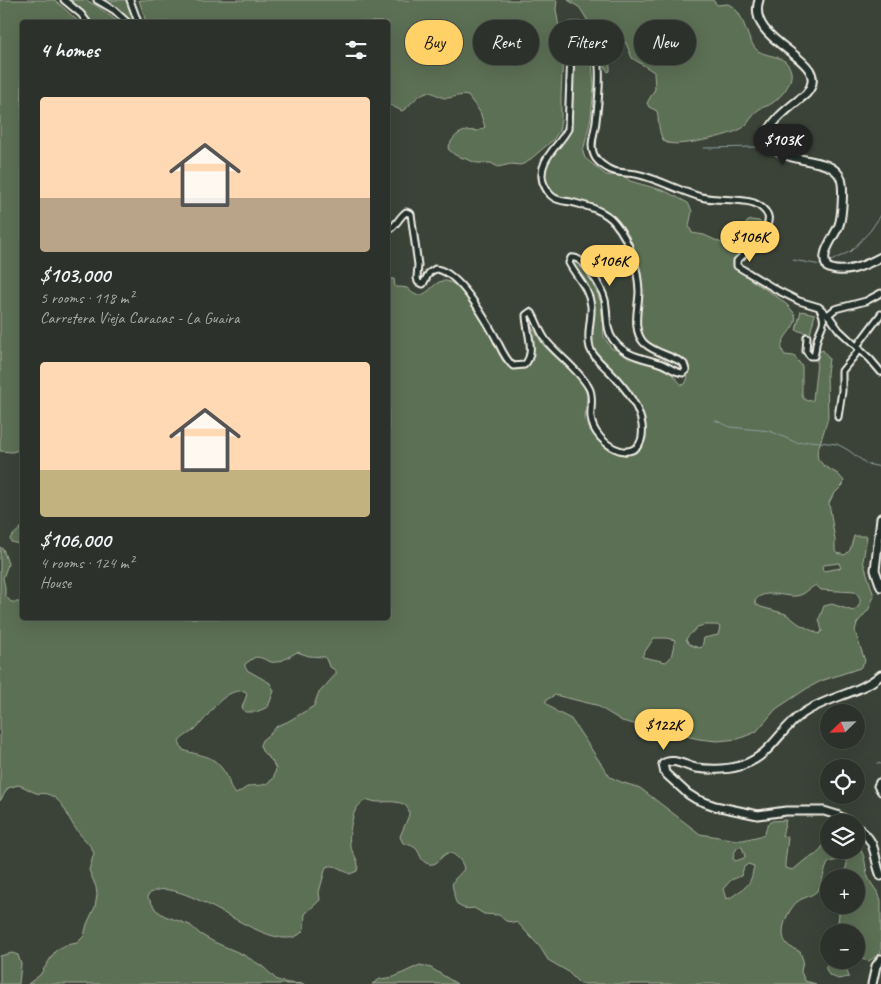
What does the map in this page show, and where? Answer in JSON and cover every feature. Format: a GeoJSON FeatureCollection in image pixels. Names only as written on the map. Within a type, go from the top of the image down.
{"type":"FeatureCollection","features":[{"type":"Feature","properties":{"kind":"main road"},"geometry":{"type":"LineString","coordinates":[[759,0],[757,12],[766,31],[776,42],[806,64],[812,76],[810,90],[774,122],[769,130],[769,138],[776,148],[784,154],[792,158],[827,166],[836,172],[841,179],[840,219],[825,253],[825,264],[827,267],[835,270],[848,269],[859,267],[881,257]]}},
{"type":"Feature","properties":{"kind":"main road"},"geometry":{"type":"LineString","coordinates":[[881,518],[875,570],[881,588]]}},
{"type":"Feature","properties":{"kind":"main road"},"geometry":{"type":"LineString","coordinates":[[834,814],[824,811],[786,811],[758,815],[715,806],[688,794],[665,773],[663,764],[672,761],[698,768],[730,768],[745,764],[767,750],[789,725],[804,712],[868,683],[881,675]]}},
{"type":"Feature","properties":{"kind":"main road"},"geometry":{"type":"LineString","coordinates":[[865,833],[876,853],[881,876]]}},
{"type":"Feature","properties":{"kind":"main road"},"geometry":{"type":"LineString","coordinates":[[872,984],[876,966],[881,959]]}},
{"type":"Feature","properties":{"kind":"street"},"geometry":{"type":"LineString","coordinates":[[64,0],[86,20]]}},
{"type":"Feature","properties":{"kind":"street"},"geometry":{"type":"LineString","coordinates":[[97,0],[114,10],[125,20]]}},
{"type":"Feature","properties":{"kind":"street"},"geometry":{"type":"LineString","coordinates":[[130,0],[137,20]]}},
{"type":"Feature","properties":{"kind":"street"},"geometry":{"type":"LineString","coordinates":[[390,229],[406,212],[411,214],[418,265],[418,282],[423,284],[434,268],[450,276],[476,305],[506,360],[513,366],[524,365],[530,358],[526,315],[530,312],[532,313],[540,332],[547,342],[579,374],[589,388],[592,401],[591,421],[597,434],[614,448],[622,451],[636,448],[642,438],[641,419],[634,403],[621,383],[592,353],[588,334],[591,315],[588,293],[569,263],[571,258],[575,257],[581,260],[601,289],[605,300],[611,335],[620,348],[634,356],[664,364],[680,374],[686,370],[684,364],[657,352],[642,339],[636,316],[639,291],[636,272],[627,241],[615,222],[597,210],[552,197],[542,179],[541,171],[544,162],[568,129],[570,30],[572,26],[579,26],[590,33],[598,60],[597,114],[592,147],[596,158],[602,165],[615,172],[635,174],[659,181],[704,198],[747,202],[760,207],[768,215],[768,222],[766,227],[737,261],[737,266],[777,290],[799,301],[819,307],[881,372]]}},
{"type":"Feature","properties":{"kind":"street"},"geometry":{"type":"LineString","coordinates":[[828,315],[835,309],[866,301],[881,293]]}},
{"type":"Feature","properties":{"kind":"street"},"geometry":{"type":"LineString","coordinates":[[808,337],[806,351],[808,355],[813,357],[816,352],[817,338],[824,322],[819,307]]}},
{"type":"Feature","properties":{"kind":"street"},"geometry":{"type":"LineString","coordinates":[[838,418],[842,391],[842,371],[881,314]]}},
{"type":"Feature","properties":{"kind":"street"},"geometry":{"type":"LineString","coordinates":[[879,782],[877,786],[881,792]]}},
{"type":"Feature","properties":{"kind":"green space"},"geometry":{"type":"Polygon","coordinates":[[[0,0],[55,0],[77,20],[20,20],[20,450],[12,452],[0,451],[0,0]]]}},
{"type":"Feature","properties":{"kind":"green space"},"geometry":{"type":"Polygon","coordinates":[[[65,0],[86,0],[115,20],[83,20],[65,0]]]}},
{"type":"Feature","properties":{"kind":"green space"},"geometry":{"type":"Polygon","coordinates":[[[100,0],[127,0],[134,20],[125,20],[100,0]]]}},
{"type":"Feature","properties":{"kind":"green space"},"geometry":{"type":"Polygon","coordinates":[[[139,0],[557,0],[558,20],[549,20],[549,65],[562,65],[561,120],[559,131],[553,140],[526,163],[520,165],[511,164],[498,167],[491,163],[477,163],[455,155],[448,149],[455,136],[467,131],[478,131],[485,127],[480,112],[468,96],[461,95],[446,98],[427,92],[402,111],[390,105],[390,20],[145,20],[139,0]]]}},
{"type":"Feature","properties":{"kind":"green space"},"geometry":{"type":"Polygon","coordinates":[[[568,0],[713,0],[717,5],[728,4],[738,12],[755,48],[764,54],[785,61],[789,66],[791,72],[790,82],[777,99],[758,110],[744,127],[729,134],[690,143],[669,143],[664,141],[661,134],[657,111],[649,107],[647,103],[655,89],[654,72],[643,65],[696,65],[696,20],[634,20],[634,59],[624,42],[624,20],[587,20],[580,8],[568,0]]]}},
{"type":"Feature","properties":{"kind":"green space"},"geometry":{"type":"Polygon","coordinates":[[[570,65],[592,65],[594,86],[591,117],[583,152],[585,158],[606,175],[624,176],[630,181],[665,191],[688,203],[692,211],[689,226],[692,233],[704,235],[728,244],[738,237],[747,222],[751,220],[759,221],[763,226],[759,234],[733,263],[746,276],[781,300],[794,313],[795,323],[782,344],[782,349],[785,355],[794,356],[802,366],[802,394],[803,398],[807,401],[813,400],[818,352],[823,350],[829,359],[827,373],[828,418],[817,453],[818,459],[824,466],[838,474],[844,481],[829,503],[835,550],[837,553],[845,555],[850,550],[854,536],[867,536],[863,561],[874,596],[869,609],[857,623],[855,631],[865,661],[860,668],[821,681],[806,689],[776,709],[756,732],[738,739],[717,741],[699,739],[642,726],[622,721],[596,705],[555,695],[546,700],[546,703],[557,712],[571,719],[610,777],[640,788],[700,834],[743,840],[764,834],[768,824],[772,821],[786,820],[782,836],[788,837],[785,868],[793,870],[805,860],[817,854],[820,850],[820,859],[843,859],[829,862],[825,869],[820,869],[820,886],[817,891],[799,900],[787,916],[783,928],[784,939],[787,944],[800,952],[803,960],[801,972],[805,981],[816,984],[580,984],[567,971],[548,960],[540,947],[518,923],[506,921],[499,915],[484,914],[474,908],[463,908],[458,905],[452,884],[464,869],[462,864],[454,854],[449,853],[433,864],[426,863],[416,849],[403,843],[400,837],[409,814],[405,805],[396,802],[367,800],[356,809],[351,828],[350,842],[358,864],[357,871],[350,874],[335,866],[326,867],[319,892],[320,900],[305,914],[302,932],[288,938],[270,935],[180,892],[161,890],[147,896],[156,910],[165,916],[190,925],[200,934],[214,942],[242,954],[262,966],[277,980],[304,984],[28,984],[40,975],[56,950],[66,945],[77,943],[84,936],[95,907],[97,895],[89,870],[94,853],[58,800],[47,794],[36,793],[18,785],[8,788],[0,801],[0,547],[3,549],[8,564],[3,578],[5,595],[11,602],[20,602],[20,620],[390,620],[390,279],[394,279],[395,287],[407,288],[416,295],[424,294],[442,281],[454,285],[463,292],[471,303],[503,361],[510,366],[519,367],[528,359],[529,322],[543,345],[584,384],[587,396],[585,420],[598,440],[611,448],[632,450],[642,440],[637,404],[590,350],[591,296],[586,284],[569,264],[568,255],[574,256],[586,271],[598,295],[601,303],[604,337],[611,348],[667,369],[682,385],[685,384],[688,378],[688,371],[683,358],[650,348],[640,338],[636,284],[627,244],[619,227],[609,214],[595,205],[546,195],[540,186],[539,169],[563,139],[567,131],[570,65]],[[839,563],[822,566],[823,571],[841,568],[839,563]],[[816,585],[799,595],[768,594],[759,597],[755,601],[761,607],[786,614],[799,624],[819,634],[822,631],[819,619],[824,606],[832,604],[853,611],[860,602],[855,592],[821,590],[816,585]],[[717,625],[697,627],[686,639],[689,644],[699,648],[702,647],[704,638],[718,635],[720,627],[717,625]],[[654,638],[642,656],[666,662],[671,657],[675,640],[654,638]],[[297,652],[281,661],[274,662],[255,657],[245,664],[247,670],[270,683],[274,691],[268,707],[256,712],[245,712],[242,708],[247,694],[245,691],[229,694],[216,705],[200,725],[182,738],[179,742],[183,750],[208,757],[217,763],[227,776],[231,788],[236,794],[248,787],[264,785],[269,782],[273,779],[276,769],[272,761],[262,751],[260,745],[262,740],[277,726],[314,706],[318,694],[336,674],[336,671],[329,666],[325,657],[309,656],[297,652]],[[738,847],[733,859],[736,861],[745,856],[742,847],[738,847]],[[748,864],[744,867],[741,876],[731,880],[723,889],[726,899],[742,890],[748,884],[754,866],[748,864]]]}},
{"type":"Feature","properties":{"kind":"green space"},"geometry":{"type":"Polygon","coordinates":[[[604,65],[610,65],[610,71],[608,72],[604,65]]]}},
{"type":"Feature","properties":{"kind":"green space"},"geometry":{"type":"Polygon","coordinates":[[[801,311],[815,314],[810,334],[796,330],[801,311]]]}},
{"type":"Feature","properties":{"kind":"green space"},"geometry":{"type":"Polygon","coordinates":[[[20,529],[20,544],[11,542],[10,538],[20,529]]]}},
{"type":"Feature","properties":{"kind":"green space"},"geometry":{"type":"Polygon","coordinates":[[[843,859],[865,859],[868,877],[881,901],[881,953],[869,961],[865,960],[865,924],[836,924],[839,914],[865,914],[865,869],[845,869],[846,861],[843,859]]]}},
{"type":"Feature","properties":{"kind":"green space"},"geometry":{"type":"Polygon","coordinates":[[[12,953],[18,955],[21,964],[19,984],[0,984],[0,956],[12,953]]]}},
{"type":"Feature","properties":{"kind":"green space"},"geometry":{"type":"Polygon","coordinates":[[[420,965],[431,968],[457,984],[372,984],[380,979],[394,977],[420,965]]]}},
{"type":"Feature","properties":{"kind":"green space"},"geometry":{"type":"Polygon","coordinates":[[[826,969],[847,969],[849,977],[838,979],[829,975],[826,969]]]}},
{"type":"Feature","properties":{"kind":"waterway"},"geometry":{"type":"LineString","coordinates":[[772,135],[786,135]]}},
{"type":"Feature","properties":{"kind":"waterway"},"geometry":{"type":"LineString","coordinates":[[704,148],[757,147],[766,138]]}},
{"type":"Feature","properties":{"kind":"waterway"},"geometry":{"type":"LineString","coordinates":[[829,262],[851,251],[870,231],[881,215]]}},
{"type":"Feature","properties":{"kind":"waterway"},"geometry":{"type":"LineString","coordinates":[[793,260],[821,265]]}},
{"type":"Feature","properties":{"kind":"waterway"},"geometry":{"type":"LineString","coordinates":[[715,420],[730,427],[770,431],[797,443],[811,441],[837,444],[867,464],[881,467]]}},
{"type":"Feature","properties":{"kind":"waterway"},"geometry":{"type":"LineString","coordinates":[[877,763],[881,764]]}}]}
